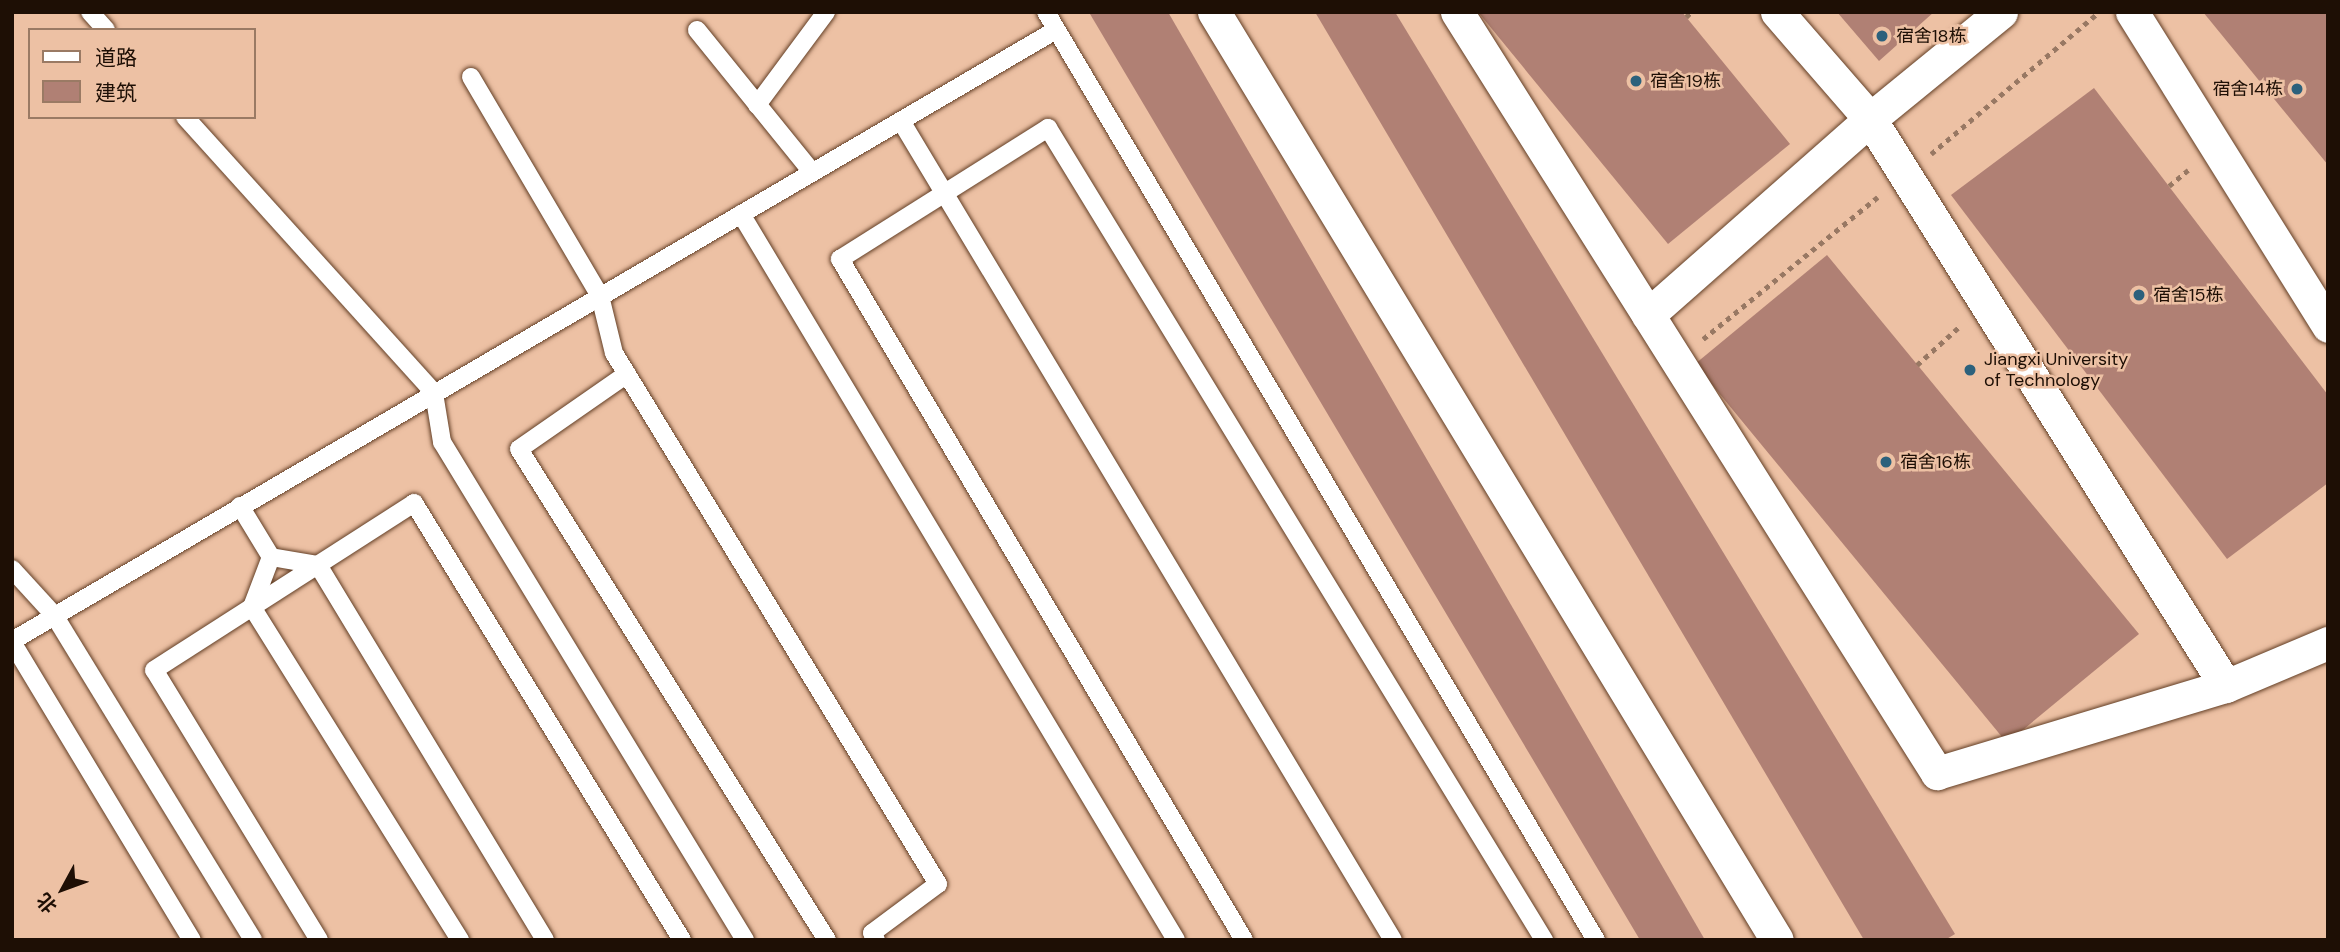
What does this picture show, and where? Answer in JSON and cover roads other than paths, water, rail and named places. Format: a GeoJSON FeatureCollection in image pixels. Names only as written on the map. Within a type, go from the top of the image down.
{"type":"FeatureCollection","features":[{"type":"Feature","properties":{"kind":"street"},"geometry":{"type":"LineString","coordinates":[[1214,12],[1777,940]]}},
{"type":"Feature","properties":{"kind":"street"},"geometry":{"type":"LineString","coordinates":[[1457,12],[1937,772],[2225,686],[2328,642]]}},
{"type":"Feature","properties":{"kind":"street"},"geometry":{"type":"LineString","coordinates":[[1777,12],[1870,119],[2225,686]]}},
{"type":"Feature","properties":{"kind":"street"},"geometry":{"type":"LineString","coordinates":[[1648,315],[1870,119],[2001,12]]}},
{"type":"Feature","properties":{"kind":"street"},"geometry":{"type":"LineString","coordinates":[[2132,12],[2328,326]]}},
{"type":"Feature","properties":{"kind":"lane"},"geometry":{"type":"LineString","coordinates":[[90,12],[104,28]]}},
{"type":"Feature","properties":{"kind":"lane"},"geometry":{"type":"LineString","coordinates":[[758,105],[826,12]]}},
{"type":"Feature","properties":{"kind":"lane"},"geometry":{"type":"LineString","coordinates":[[1046,12],[1596,940]]}},
{"type":"Feature","properties":{"kind":"lane"},"geometry":{"type":"LineString","coordinates":[[697,30],[812,172]]}},
{"type":"Feature","properties":{"kind":"lane"},"geometry":{"type":"LineString","coordinates":[[192,940],[12,642],[1056,30]]}},
{"type":"Feature","properties":{"kind":"lane"},"geometry":{"type":"LineString","coordinates":[[471,77],[600,296],[614,353],[938,884],[872,933],[876,940]]}},
{"type":"Feature","properties":{"kind":"lane"},"geometry":{"type":"LineString","coordinates":[[187,119],[434,393],[442,442],[745,940]]}},
{"type":"Feature","properties":{"kind":"lane"},"geometry":{"type":"LineString","coordinates":[[901,121],[1392,940]]}},
{"type":"Feature","properties":{"kind":"lane"},"geometry":{"type":"LineString","coordinates":[[1244,940],[840,259],[1048,128],[1544,940]]}},
{"type":"Feature","properties":{"kind":"lane"},"geometry":{"type":"LineString","coordinates":[[741,214],[1176,940]]}},
{"type":"Feature","properties":{"kind":"lane"},"geometry":{"type":"LineString","coordinates":[[627,374],[519,449],[827,940]]}},
{"type":"Feature","properties":{"kind":"lane"},"geometry":{"type":"LineString","coordinates":[[319,940],[154,670],[414,503],[682,940]]}},
{"type":"Feature","properties":{"kind":"lane"},"geometry":{"type":"LineString","coordinates":[[240,506],[271,557],[318,565],[545,940]]}},
{"type":"Feature","properties":{"kind":"lane"},"geometry":{"type":"LineString","coordinates":[[252,607],[271,557]]}},
{"type":"Feature","properties":{"kind":"lane"},"geometry":{"type":"LineString","coordinates":[[12,569],[54,615],[253,940]]}},
{"type":"Feature","properties":{"kind":"lane"},"geometry":{"type":"LineString","coordinates":[[252,607],[460,940]]}},
{"type":"Feature","properties":{"kind":"place","name":"宿舍18栋"},"geometry":{"type":"Point","coordinates":[1882,36]}},
{"type":"Feature","properties":{"kind":"place","name":"宿舍19栋"},"geometry":{"type":"Point","coordinates":[1636,81]}},
{"type":"Feature","properties":{"kind":"place","name":"宿舍14栋"},"geometry":{"type":"Point","coordinates":[2297,89]}},
{"type":"Feature","properties":{"kind":"place","name":"宿舍15栋"},"geometry":{"type":"Point","coordinates":[2139,295]}},
{"type":"Feature","properties":{"kind":"place","name":"Jiangxi University of Technology"},"geometry":{"type":"Point","coordinates":[1970,370]}},
{"type":"Feature","properties":{"kind":"place","name":"宿舍16栋"},"geometry":{"type":"Point","coordinates":[1886,462]}}]}
